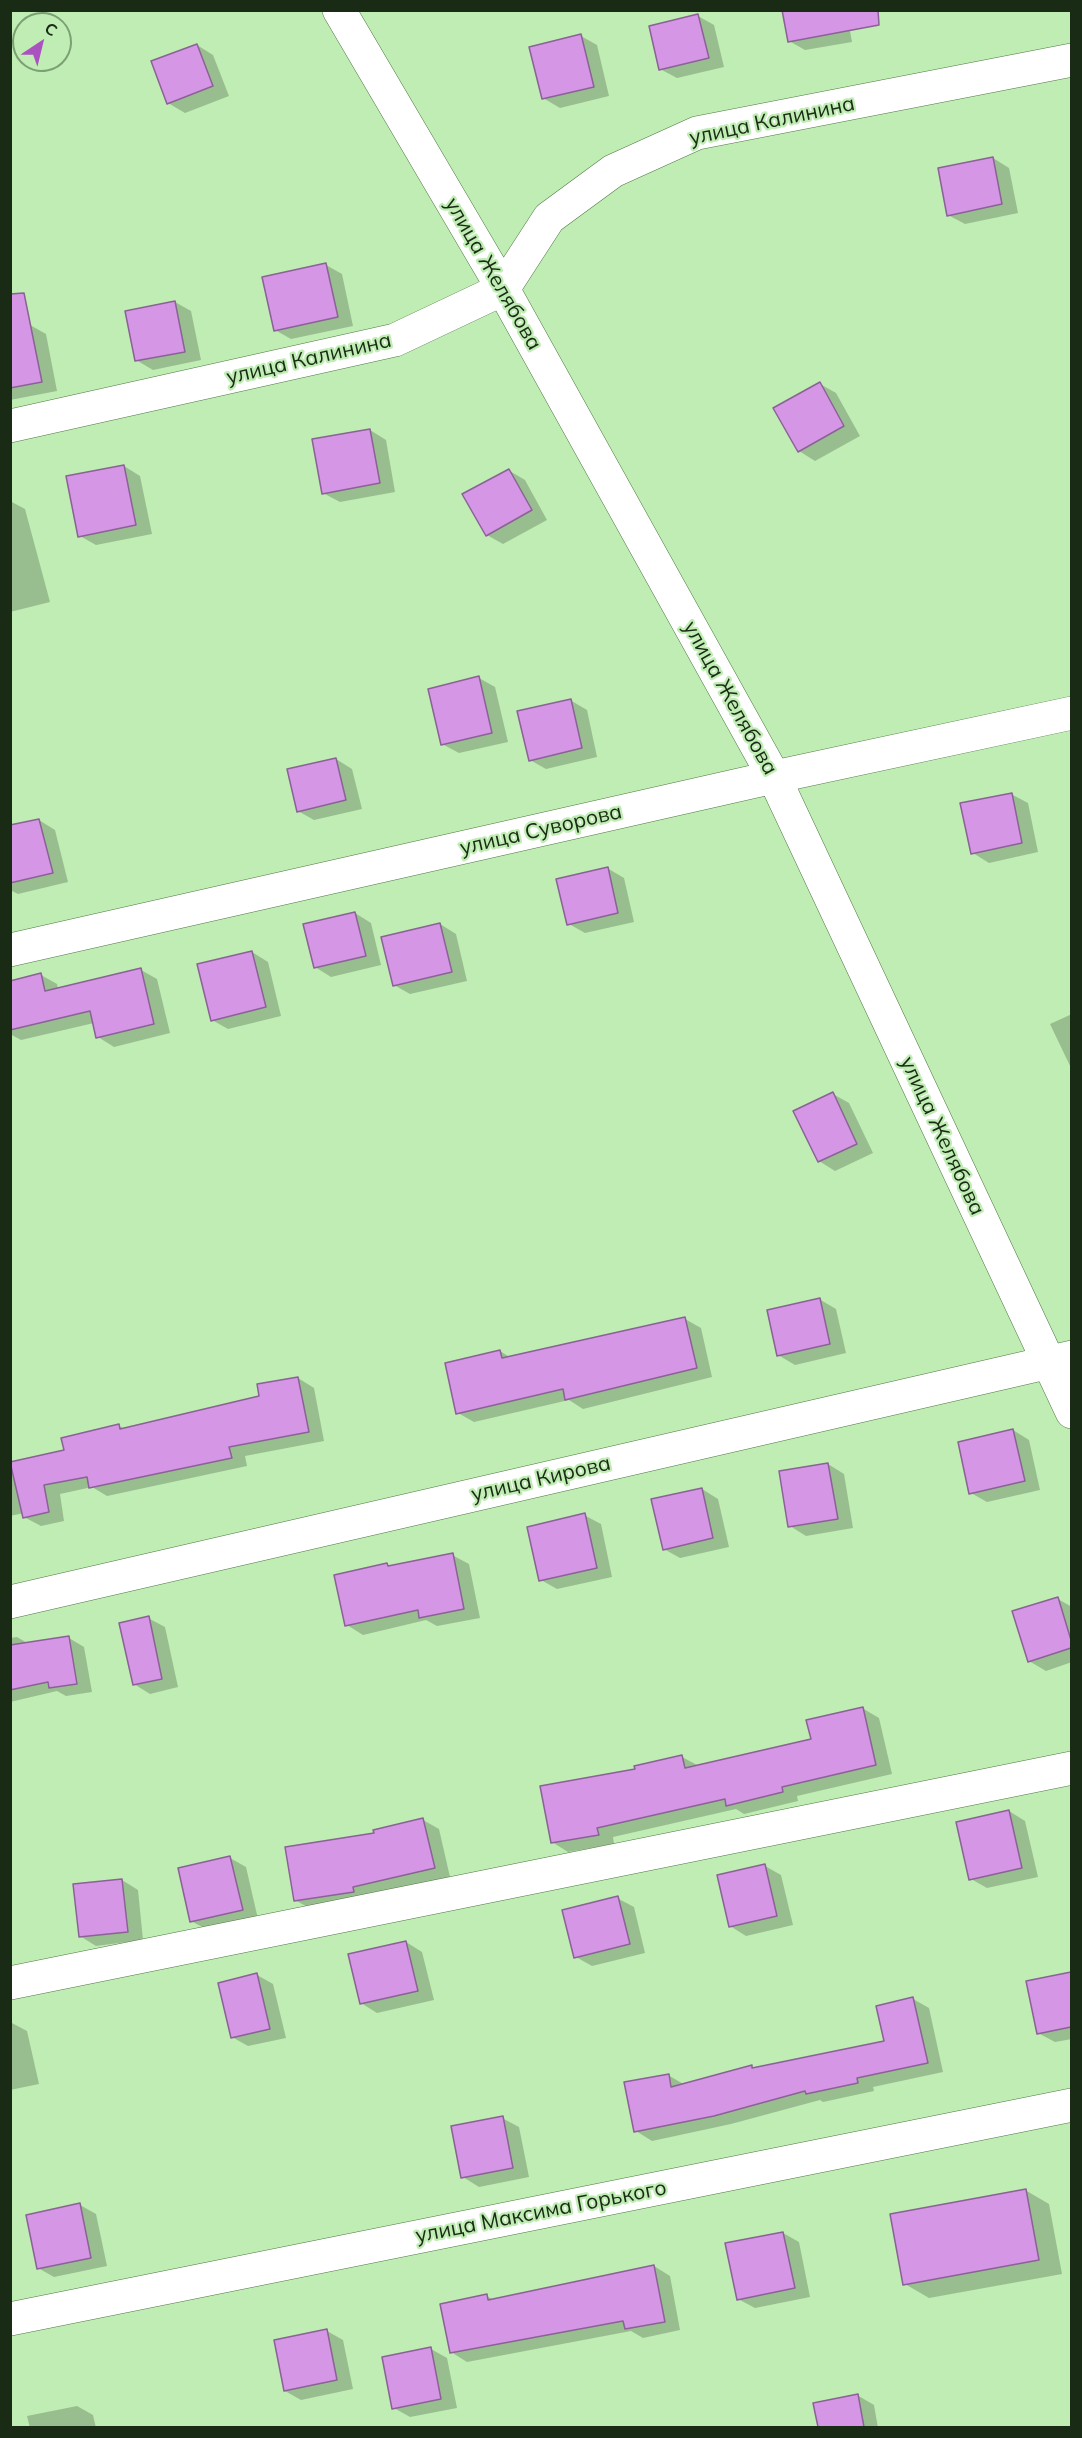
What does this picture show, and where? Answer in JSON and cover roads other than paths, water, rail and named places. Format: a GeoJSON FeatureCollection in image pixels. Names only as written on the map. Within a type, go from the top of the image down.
{"type":"FeatureCollection","features":[{"type":"Feature","properties":{"kind":"street","name":"улица Желябова"},"geometry":{"type":"LineString","coordinates":[[339,10],[503,289],[774,777],[1059,1360],[1071,1412]]}},
{"type":"Feature","properties":{"kind":"street","name":"улица Калинина"},"geometry":{"type":"LineString","coordinates":[[10,426],[395,340],[503,289],[549,218],[613,171],[697,133],[1071,60]]}},
{"type":"Feature","properties":{"kind":"street","name":"улица Суворова"},"geometry":{"type":"LineString","coordinates":[[10,950],[774,777],[1071,713]]}},
{"type":"Feature","properties":{"kind":"street","name":"улица Кирова"},"geometry":{"type":"LineString","coordinates":[[10,1602],[1059,1360]]}},
{"type":"Feature","properties":{"kind":"street"},"geometry":{"type":"LineString","coordinates":[[10,1983],[1071,1768]]}},
{"type":"Feature","properties":{"kind":"street","name":"улица Максима Горького"},"geometry":{"type":"LineString","coordinates":[[10,2319],[1071,2105]]}}]}
